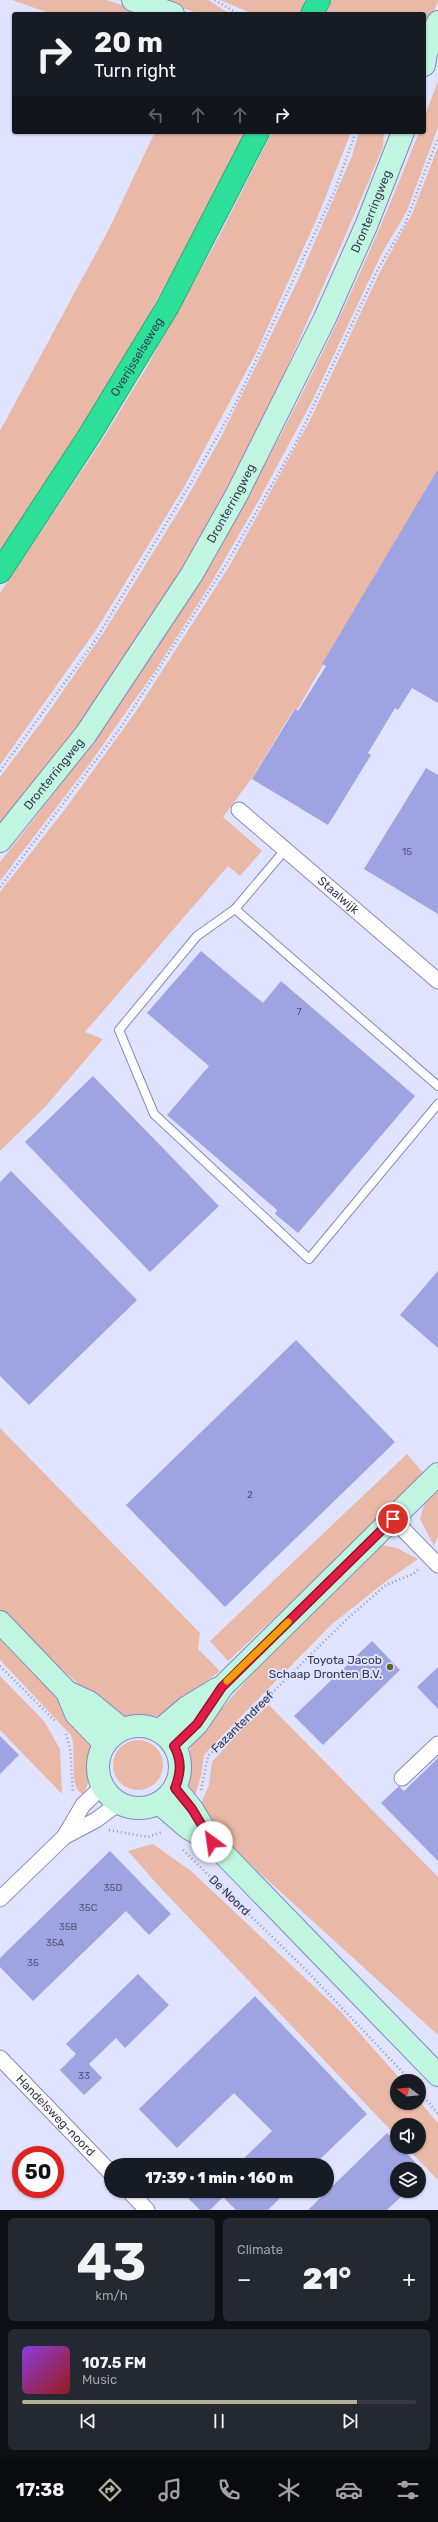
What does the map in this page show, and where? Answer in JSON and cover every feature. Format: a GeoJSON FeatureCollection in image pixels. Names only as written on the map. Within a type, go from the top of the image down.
{"type":"FeatureCollection","features":[{"type":"Feature","properties":{"kind":"highway"},"geometry":{"type":"LineString","coordinates":[[313,12],[319,0]]}},
{"type":"Feature","properties":{"kind":"highway","name":"Overijsselseweg"},"geometry":{"type":"LineString","coordinates":[[0,572],[89,436],[168,306],[257,134]]}},
{"type":"Feature","properties":{"kind":"main road"},"geometry":{"type":"LineString","coordinates":[[133,0],[168,12]]}},
{"type":"Feature","properties":{"kind":"main road"},"geometry":{"type":"LineString","coordinates":[[426,53],[438,22]]}},
{"type":"Feature","properties":{"kind":"main road"},"geometry":{"type":"LineString","coordinates":[[426,79],[438,62]]}},
{"type":"Feature","properties":{"kind":"main road","name":"Dronterringweg"},"geometry":{"type":"LineString","coordinates":[[0,841],[86,734],[192,574],[236,496],[325,318],[366,226],[402,134]]}},
{"type":"Feature","properties":{"kind":"main road"},"geometry":{"type":"LineString","coordinates":[[167,1738],[197,1724],[222,1687],[438,1474]]}},
{"type":"Feature","properties":{"kind":"main road"},"geometry":{"type":"LineString","coordinates":[[0,1622],[67,1692],[76,1714],[105,1744]]}},
{"type":"Feature","properties":{"kind":"main road"},"geometry":{"type":"LineString","coordinates":[[67,1692],[89,1702],[122,1730]]}},
{"type":"Feature","properties":{"kind":"main road"},"geometry":{"type":"LineString","coordinates":[[145,1726],[167,1738],[180,1762],[178,1780],[175,1788],[160,1803],[143,1808],[119,1803],[103,1786],[98,1765],[105,1744],[122,1730],[145,1726]]}},
{"type":"Feature","properties":{"kind":"main road","name":"De Noord"},"geometry":{"type":"LineString","coordinates":[[175,1788],[192,1809],[212,1842],[435,2074]]}},
{"type":"Feature","properties":{"kind":"main road","name":"De Noord"},"geometry":{"type":"LineString","coordinates":[[160,1803],[188,1828],[212,1842]]}},
{"type":"Feature","properties":{"kind":"street","name":"Staalwijk"},"geometry":{"type":"LineString","coordinates":[[239,810],[438,981]]}},
{"type":"Feature","properties":{"kind":"street"},"geometry":{"type":"LineString","coordinates":[[393,1519],[435,1562]]}},
{"type":"Feature","properties":{"kind":"street"},"geometry":{"type":"LineString","coordinates":[[402,1778],[438,1744]]}},
{"type":"Feature","properties":{"kind":"street"},"geometry":{"type":"LineString","coordinates":[[0,1899],[64,1837],[83,1805],[103,1786]]}},
{"type":"Feature","properties":{"kind":"street"},"geometry":{"type":"LineString","coordinates":[[64,1837],[96,1820],[119,1803]]}},
{"type":"Feature","properties":{"kind":"street","name":"Handelsweg-noord"},"geometry":{"type":"LineString","coordinates":[[0,2060],[104,2166]]}},
{"type":"Feature","properties":{"kind":"street"},"geometry":{"type":"LineString","coordinates":[[136,2198],[147,2210]]}},
{"type":"Feature","properties":{"kind":"lane"},"geometry":{"type":"LineString","coordinates":[[285,850],[235,909],[197,936],[119,1030],[154,1114],[309,1259],[438,1104]]}},
{"type":"Feature","properties":{"kind":"lane"},"geometry":{"type":"LineString","coordinates":[[235,909],[438,1086]]}},
{"type":"Feature","properties":{"kind":"path"},"geometry":{"type":"LineString","coordinates":[[215,0],[235,12]]}},
{"type":"Feature","properties":{"kind":"path"},"geometry":{"type":"LineString","coordinates":[[0,771],[92,644],[191,484],[235,405],[335,190],[355,134]]}},
{"type":"Feature","properties":{"kind":"path","name":"Fazantendreef"},"geometry":{"type":"LineString","coordinates":[[192,1809],[205,1780],[208,1756],[346,1620],[386,1585],[435,1562]]}},
{"type":"Feature","properties":{"kind":"path"},"geometry":{"type":"LineString","coordinates":[[0,1666],[59,1725]]}},
{"type":"Feature","properties":{"kind":"path"},"geometry":{"type":"LineString","coordinates":[[64,1730],[70,1748],[73,1791],[83,1805]]}},
{"type":"Feature","properties":{"kind":"path"},"geometry":{"type":"LineString","coordinates":[[96,1820],[103,1827],[116,1833],[148,1837],[164,1832],[168,1836]]}},
{"type":"Feature","properties":{"kind":"path","name":"De Noord"},"geometry":{"type":"LineString","coordinates":[[182,1848],[305,1969],[404,2074]]}},
{"type":"Feature","properties":{"kind":"path"},"geometry":{"type":"LineString","coordinates":[[426,2099],[438,2114]]}},
{"type":"Feature","properties":{"kind":"shaded area"},"geometry":{"type":"Polygon","coordinates":[[[12,0],[107,0],[141,12],[46,12],[12,0]]]}},
{"type":"Feature","properties":{"kind":"shaded area"},"geometry":{"type":"Polygon","coordinates":[[[159,0],[208,0],[227,12],[194,12],[159,0]]]}},
{"type":"Feature","properties":{"kind":"shaded area"},"geometry":{"type":"Polygon","coordinates":[[[220,0],[305,0],[300,12],[248,12],[220,0]]]}},
{"type":"Feature","properties":{"kind":"shaded area"},"geometry":{"type":"Polygon","coordinates":[[[332,0],[438,0],[427,28],[426,12],[327,12],[332,0]]]}},
{"type":"Feature","properties":{"kind":"shaded area"},"geometry":{"type":"Polygon","coordinates":[[[438,81],[438,127],[407,211],[382,253],[311,403],[260,498],[210,585],[155,671],[88,766],[0,881],[0,862],[65,778],[126,692],[184,604],[238,514],[288,421],[335,326],[379,230],[418,134],[426,134],[426,113],[438,81]]]}},
{"type":"Feature","properties":{"kind":"shaded area"},"geometry":{"type":"Polygon","coordinates":[[[154,134],[245,134],[161,293],[99,399],[34,501],[0,551],[0,431],[109,229],[154,134]]]}},
{"type":"Feature","properties":{"kind":"shaded area"},"geometry":{"type":"Polygon","coordinates":[[[271,134],[350,134],[318,216],[256,353],[184,487],[98,627],[0,765],[0,593],[99,445],[145,370],[216,242],[271,134]]]}},
{"type":"Feature","properties":{"kind":"shaded area"},"geometry":{"type":"Polygon","coordinates":[[[358,134],[384,134],[383,147],[348,230],[241,466],[188,560],[130,651],[67,740],[0,824],[0,777],[43,720],[104,632],[185,501],[220,439],[299,278],[352,156],[358,134]]]}},
{"type":"Feature","properties":{"kind":"shaded area"},"geometry":{"type":"Polygon","coordinates":[[[438,147],[438,469],[424,493],[438,501],[366,591],[297,710],[294,709],[252,778],[223,817],[262,851],[240,876],[228,866],[85,1032],[103,1039],[46,1106],[0,1151],[0,892],[63,812],[137,710],[230,565],[309,422],[381,270],[412,214],[438,147]]]}},
{"type":"Feature","properties":{"kind":"shaded area"},"geometry":{"type":"Polygon","coordinates":[[[0,1428],[200,1633],[198,1649],[220,1671],[162,1716],[123,1716],[88,1692],[47,1657],[0,1609],[0,1428]]]}},
{"type":"Feature","properties":{"kind":"shaded area"},"geometry":{"type":"Polygon","coordinates":[[[407,1454],[424,1474],[339,1558],[228,1661],[210,1641],[407,1454]]]}},
{"type":"Feature","properties":{"kind":"shaded area"},"geometry":{"type":"Polygon","coordinates":[[[438,1488],[438,1536],[434,1546],[420,1519],[425,1502],[438,1488]]]}},
{"type":"Feature","properties":{"kind":"shaded area"},"geometry":{"type":"Polygon","coordinates":[[[381,1545],[397,1548],[418,1559],[385,1582],[332,1624],[215,1743],[204,1755],[201,1776],[194,1799],[188,1793],[187,1775],[191,1744],[279,1643],[381,1545]]]}},
{"type":"Feature","properties":{"kind":"shaded area"},"geometry":{"type":"Polygon","coordinates":[[[0,1638],[46,1686],[88,1739],[91,1752],[91,1768],[86,1789],[82,1794],[75,1784],[73,1742],[71,1735],[0,1660],[0,1638]]]}},
{"type":"Feature","properties":{"kind":"shaded area"},"geometry":{"type":"Polygon","coordinates":[[[0,1676],[44,1721],[60,1749],[62,1794],[0,1730],[0,1676]]]}},
{"type":"Feature","properties":{"kind":"shaded area"},"geometry":{"type":"Polygon","coordinates":[[[269,1705],[438,1877],[438,2035],[229,1845],[200,1806],[209,1785],[212,1762],[242,1729],[269,1705]]]}},
{"type":"Feature","properties":{"kind":"shaded area"},"geometry":{"type":"Polygon","coordinates":[[[133,1740],[143,1740],[156,1747],[163,1760],[163,1770],[156,1783],[143,1790],[133,1790],[124,1786],[117,1779],[113,1770],[113,1760],[117,1751],[124,1744],[133,1740]]]}},
{"type":"Feature","properties":{"kind":"shaded area"},"geometry":{"type":"Polygon","coordinates":[[[153,1844],[191,1871],[341,2012],[396,2074],[390,2074],[390,2110],[426,2109],[438,2123],[438,2180],[426,2168],[426,2162],[421,2162],[413,2154],[426,2154],[426,2118],[390,2118],[390,2130],[156,1883],[128,1851],[153,1844]]]}},
{"type":"Feature","properties":{"kind":"building"},"geometry":{"type":"Polygon","coordinates":[[[438,469],[438,703],[412,688],[398,710],[395,708],[368,753],[371,755],[328,825],[252,779],[295,709],[298,711],[326,666],[322,664],[438,469]]]}},
{"type":"Feature","properties":{"kind":"building"},"geometry":{"type":"Polygon","coordinates":[[[426,768],[438,775],[438,914],[364,869],[426,768]]]}},
{"type":"Feature","properties":{"kind":"building"},"geometry":{"type":"Polygon","coordinates":[[[201,951],[263,1003],[281,981],[415,1096],[298,1233],[275,1214],[277,1210],[167,1115],[209,1066],[147,1013],[201,951]]]}},
{"type":"Feature","properties":{"kind":"building"},"geometry":{"type":"Polygon","coordinates":[[[93,1076],[219,1206],[150,1272],[25,1142],[93,1076]]]}},
{"type":"Feature","properties":{"kind":"building"},"geometry":{"type":"Polygon","coordinates":[[[11,1171],[137,1300],[29,1405],[0,1376],[0,1182],[11,1171]]]}},
{"type":"Feature","properties":{"kind":"building"},"geometry":{"type":"Polygon","coordinates":[[[438,1271],[438,1348],[400,1315],[438,1271]]]}},
{"type":"Feature","properties":{"kind":"building"},"geometry":{"type":"Polygon","coordinates":[[[296,1340],[395,1442],[225,1607],[126,1505],[296,1340]]]}},
{"type":"Feature","properties":{"kind":"building"},"geometry":{"type":"Polygon","coordinates":[[[372,1641],[400,1670],[323,1745],[294,1716],[372,1641]]]}},
{"type":"Feature","properties":{"kind":"building"},"geometry":{"type":"Polygon","coordinates":[[[438,1667],[438,1709],[417,1687],[438,1667]]]}},
{"type":"Feature","properties":{"kind":"building"},"geometry":{"type":"Polygon","coordinates":[[[0,1736],[19,1755],[0,1774],[0,1736]]]}},
{"type":"Feature","properties":{"kind":"building"},"geometry":{"type":"Polygon","coordinates":[[[438,1758],[438,1861],[381,1803],[399,1786],[404,1791],[438,1758]]]}},
{"type":"Feature","properties":{"kind":"building"},"geometry":{"type":"Polygon","coordinates":[[[110,1851],[171,1914],[149,1935],[126,1911],[33,2001],[0,1967],[0,1958],[110,1851]]]}},
{"type":"Feature","properties":{"kind":"building"},"geometry":{"type":"Polygon","coordinates":[[[138,1974],[169,2005],[125,2048],[116,2038],[89,2064],[102,2078],[84,2095],[60,2070],[76,2054],[66,2044],[138,1974]]]}},
{"type":"Feature","properties":{"kind":"building"},"geometry":{"type":"Polygon","coordinates":[[[255,1996],[367,2114],[321,2158],[244,2158],[272,2131],[234,2093],[177,2148],[139,2109],[255,1996]]]}},
{"type":"Feature","properties":{"kind":"building"},"geometry":{"type":"Polygon","coordinates":[[[387,2133],[390,2136],[390,2154],[407,2154],[415,2162],[390,2162],[390,2198],[400,2198],[387,2210],[308,2210],[320,2198],[334,2198],[334,2185],[387,2133]]]}},
{"type":"Feature","properties":{"kind":"building"},"geometry":{"type":"Polygon","coordinates":[[[188,2198],[222,2198],[210,2210],[200,2210],[188,2198]]]}},
{"type":"Feature","properties":{"kind":"building"},"geometry":{"type":"Polygon","coordinates":[[[224,2198],[280,2198],[268,2210],[236,2210],[224,2198]]]}},
{"type":"Feature","properties":{"kind":"slow traffic"},"geometry":{"type":"LineString","coordinates":[[227,1681],[288,1622]]}},
{"type":"Feature","properties":{"kind":"place","name":"Toyota Jacob Schaap Dronten B.V."},"geometry":{"type":"Point","coordinates":[390,1667]}},
{"type":"Feature","properties":{"kind":"route"},"geometry":{"type":"LineString","coordinates":[[212,1842],[192,1809],[175,1788],[180,1771],[180,1762],[174,1746],[197,1724],[222,1687],[393,1519]]}}]}
